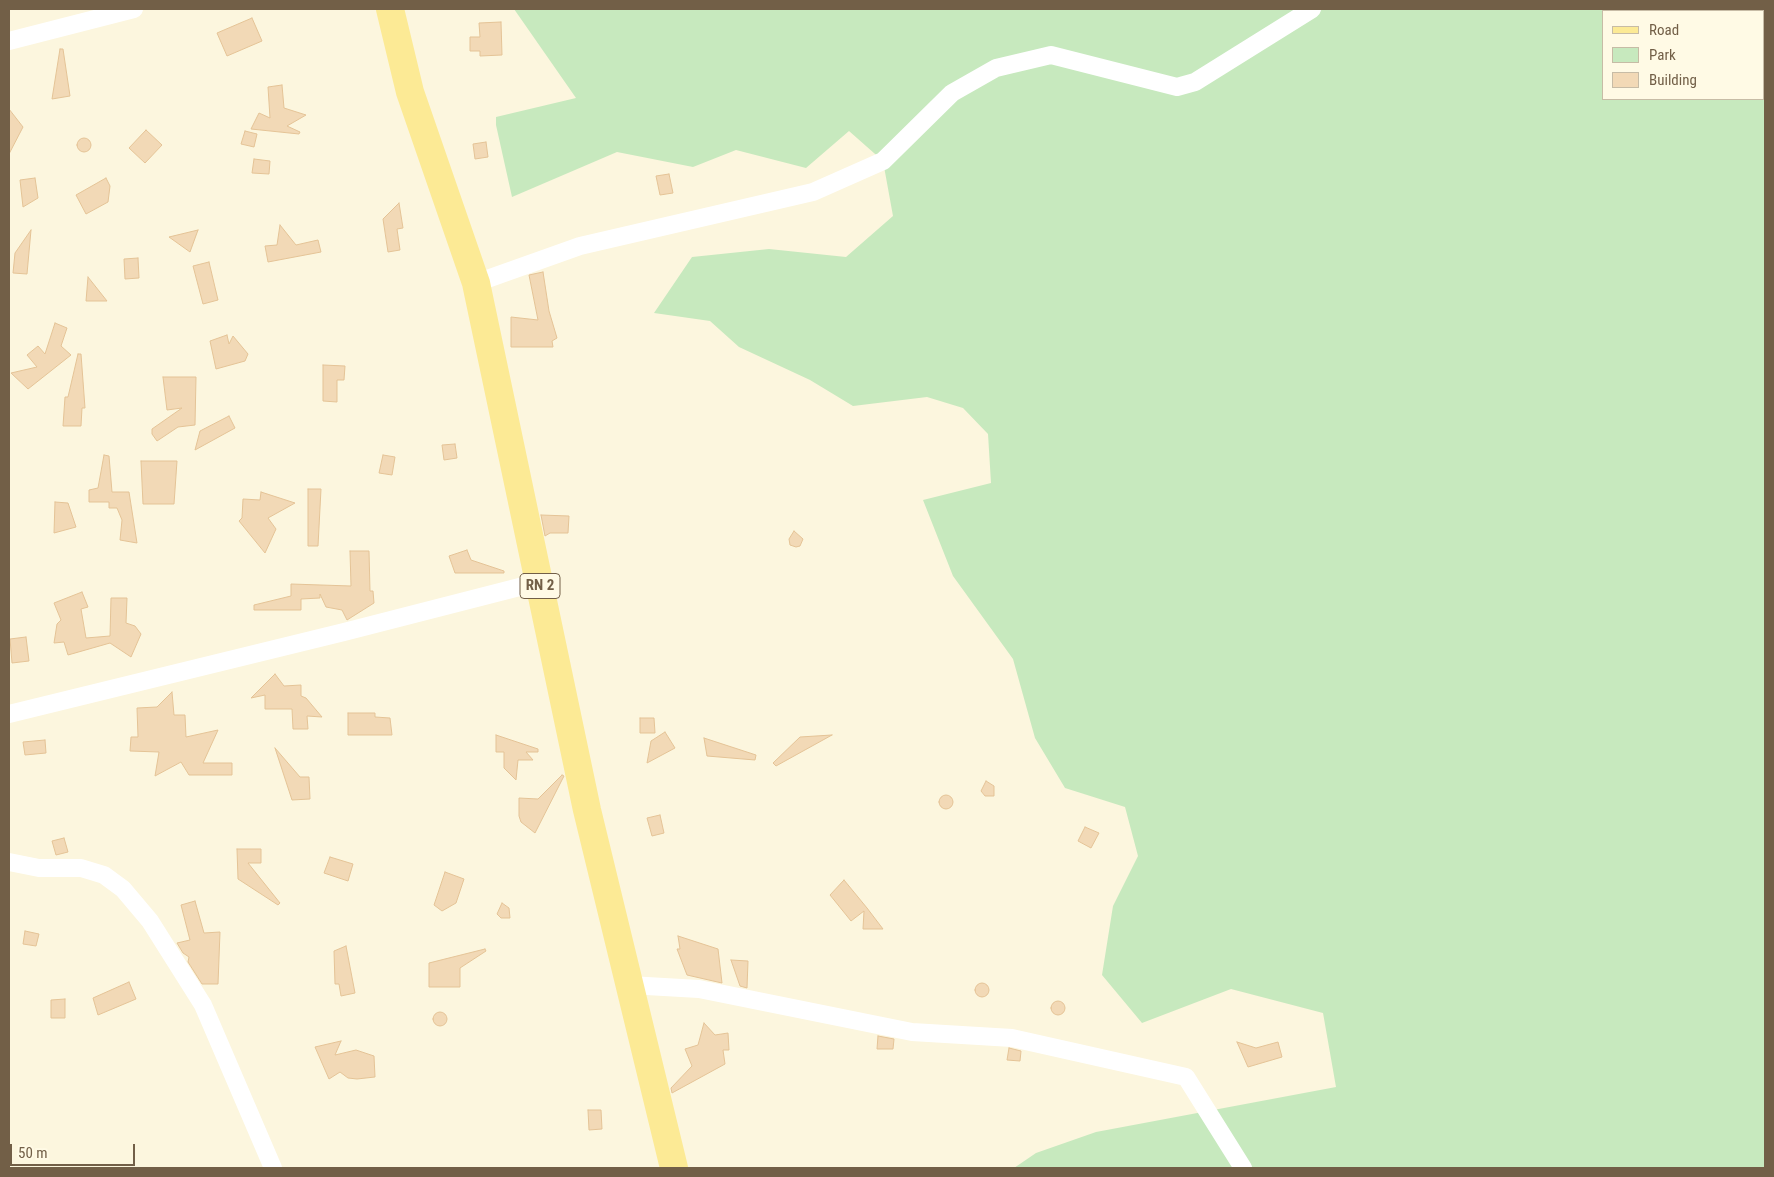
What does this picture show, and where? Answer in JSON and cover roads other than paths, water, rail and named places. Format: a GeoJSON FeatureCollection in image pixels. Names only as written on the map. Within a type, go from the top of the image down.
{"type":"FeatureCollection","features":[{"type":"Feature","properties":{"kind":"main road","name":"RN 2"},"geometry":{"type":"LineString","coordinates":[[390,9],[410,92],[476,283],[586,810],[674,1168]]}},
{"type":"Feature","properties":{"kind":"street"},"geometry":{"type":"LineString","coordinates":[[9,41],[134,9]]}},
{"type":"Feature","properties":{"kind":"street"},"geometry":{"type":"LineString","coordinates":[[476,283],[580,246],[813,192],[883,161],[952,93],[996,68],[1051,55],[1177,87],[1195,82],[1312,9]]}},
{"type":"Feature","properties":{"kind":"street"},"geometry":{"type":"LineString","coordinates":[[9,714],[539,582]]}},
{"type":"Feature","properties":{"kind":"street"},"geometry":{"type":"LineString","coordinates":[[9,862],[39,868],[81,868],[104,875],[123,889],[150,921],[203,1005],[273,1168]]}},
{"type":"Feature","properties":{"kind":"street"},"geometry":{"type":"LineString","coordinates":[[629,985],[699,989],[912,1032],[1012,1038],[1186,1077],[1243,1168]]}}]}
